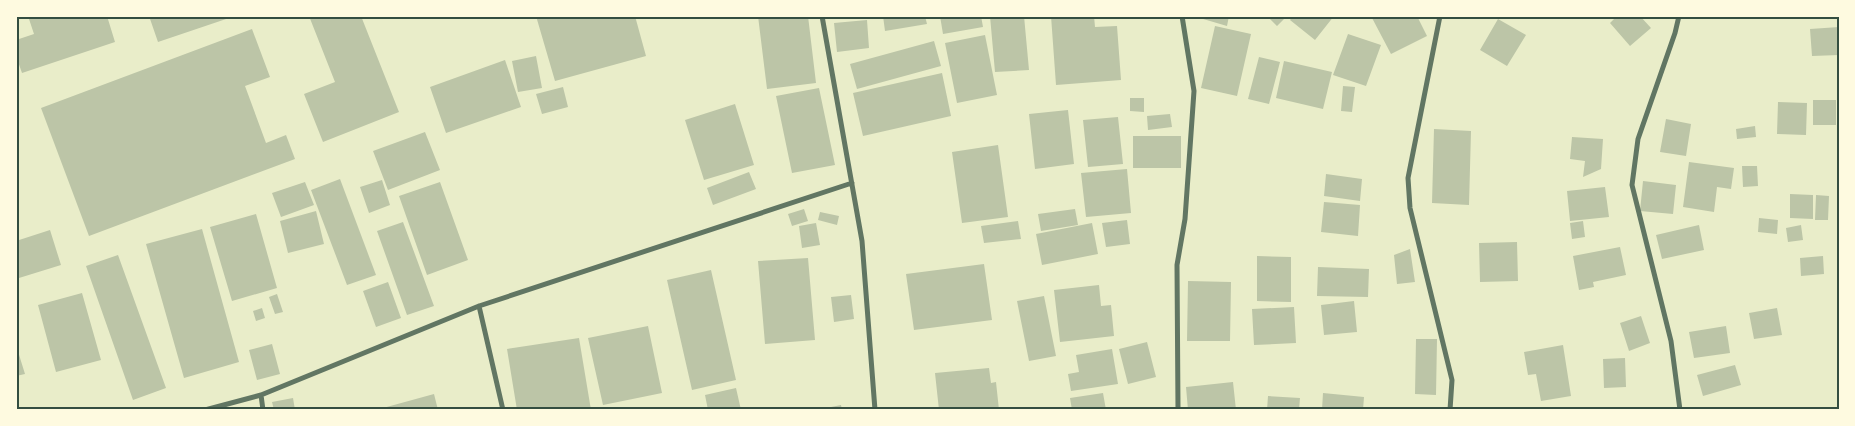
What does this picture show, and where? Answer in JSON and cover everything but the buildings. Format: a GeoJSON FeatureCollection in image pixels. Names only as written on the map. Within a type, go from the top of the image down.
{"type":"FeatureCollection","features":[{"type":"Feature","properties":{"kind":"street"},"geometry":{"type":"LineString","coordinates":[[822,16],[862,242],[876,410]]}},
{"type":"Feature","properties":{"kind":"street"},"geometry":{"type":"LineString","coordinates":[[1178,410],[1177,265],[1185,219],[1194,91],[1182,16]]}},
{"type":"Feature","properties":{"kind":"street"},"geometry":{"type":"LineString","coordinates":[[1440,16],[1408,178],[1410,208],[1452,380],[1450,410]]}},
{"type":"Feature","properties":{"kind":"street"},"geometry":{"type":"LineString","coordinates":[[1679,16],[1638,139],[1632,185],[1671,341],[1680,410]]}},
{"type":"Feature","properties":{"kind":"street"},"geometry":{"type":"LineString","coordinates":[[205,410],[261,395],[479,306],[852,183]]}},
{"type":"Feature","properties":{"kind":"street"},"geometry":{"type":"LineString","coordinates":[[479,306],[503,410]]}},
{"type":"Feature","properties":{"kind":"street"},"geometry":{"type":"LineString","coordinates":[[261,395],[263,410]]}}]}
